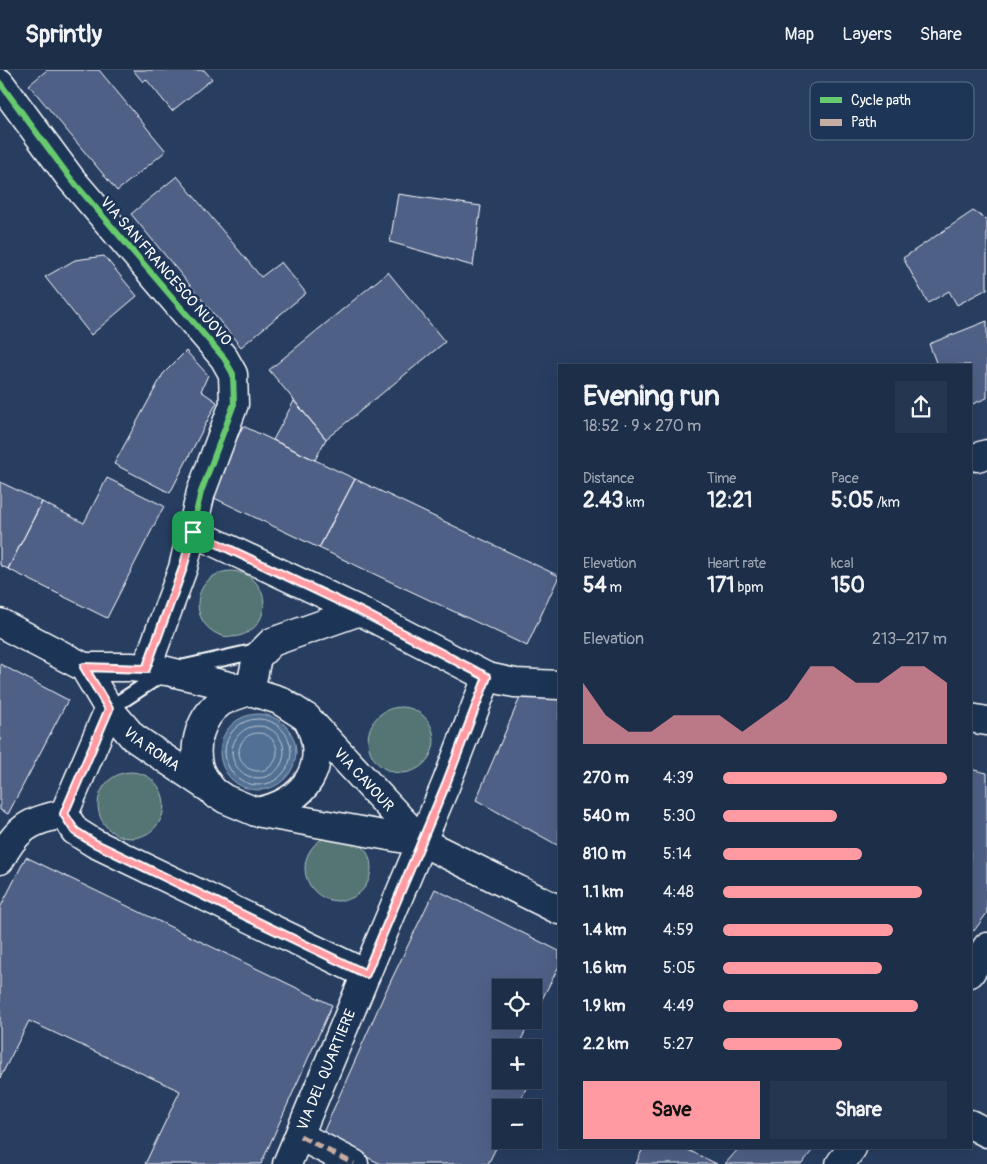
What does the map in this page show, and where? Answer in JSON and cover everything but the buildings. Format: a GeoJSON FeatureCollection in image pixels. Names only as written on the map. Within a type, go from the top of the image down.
{"type":"FeatureCollection","features":[{"type":"Feature","properties":{"kind":"street","name":"VIA SAN FRANCESCO NUOVO"},"geometry":{"type":"LineString","coordinates":[[0,83],[71,179],[224,358],[233,374],[235,394],[231,418],[202,492],[157,670]]}},
{"type":"Feature","properties":{"kind":"street"},"geometry":{"type":"LineString","coordinates":[[193,532],[360,611],[487,677],[515,683],[558,685]]}},
{"type":"Feature","properties":{"kind":"street"},"geometry":{"type":"LineString","coordinates":[[250,691],[254,667],[262,650],[280,638],[360,611]]}},
{"type":"Feature","properties":{"kind":"street"},"geometry":{"type":"LineString","coordinates":[[0,623],[84,667],[157,670],[250,691],[279,700],[307,718],[314,730],[316,743],[317,756],[313,773],[294,798],[280,806],[256,812],[215,794],[199,768],[196,748],[200,731],[208,715],[221,703],[250,691]]}},
{"type":"Feature","properties":{"kind":"street","name":"VIA ROMA"},"geometry":{"type":"LineString","coordinates":[[84,667],[109,709],[143,745],[215,794]]}},
{"type":"Feature","properties":{"kind":"street","name":"VIA DEL QUARTIERE"},"geometry":{"type":"LineString","coordinates":[[287,1164],[422,842],[487,677]]}},
{"type":"Feature","properties":{"kind":"street"},"geometry":{"type":"LineString","coordinates":[[972,704],[987,704]]}},
{"type":"Feature","properties":{"kind":"street"},"geometry":{"type":"LineString","coordinates":[[64,814],[109,709]]}},
{"type":"Feature","properties":{"kind":"street","name":"VIA CAVOUR"},"geometry":{"type":"LineString","coordinates":[[307,718],[422,842]]}},
{"type":"Feature","properties":{"kind":"street"},"geometry":{"type":"LineString","coordinates":[[972,718],[987,722]]}},
{"type":"Feature","properties":{"kind":"street","name":"VIA CAVOUR"},"geometry":{"type":"LineString","coordinates":[[256,812],[422,842],[558,910]]}},
{"type":"Feature","properties":{"kind":"street"},"geometry":{"type":"LineString","coordinates":[[0,860],[7,847],[24,827],[46,817],[64,814]]}},
{"type":"Feature","properties":{"kind":"street"},"geometry":{"type":"LineString","coordinates":[[64,814],[75,831],[94,843],[366,974]]}},
{"type":"Feature","properties":{"kind":"street"},"geometry":{"type":"LineString","coordinates":[[972,971],[987,947]]}},
{"type":"Feature","properties":{"kind":"street"},"geometry":{"type":"LineString","coordinates":[[972,1125],[987,1133]]}},
{"type":"Feature","properties":{"kind":"street"},"geometry":{"type":"LineString","coordinates":[[300,1136],[354,1164]]}},
{"type":"Feature","properties":{"kind":"street"},"geometry":{"type":"LineString","coordinates":[[840,1164],[851,1149]]}},
{"type":"Feature","properties":{"kind":"lane"},"geometry":{"type":"LineString","coordinates":[[109,709],[157,670],[262,650]]}},
{"type":"Feature","properties":{"kind":"green space"},"geometry":{"type":"Polygon","coordinates":[[[225,571],[237,571],[249,576],[259,586],[264,598],[262,617],[249,632],[237,637],[225,637],[213,632],[203,622],[198,610],[198,598],[203,586],[213,576],[225,571]]]}},
{"type":"Feature","properties":{"kind":"green space"},"geometry":{"type":"Polygon","coordinates":[[[401,707],[414,709],[429,722],[432,727],[434,740],[432,753],[419,768],[414,771],[401,773],[388,771],[373,758],[370,753],[368,740],[370,727],[383,712],[388,709],[401,707]]]}},
{"type":"Feature","properties":{"kind":"green space"},"geometry":{"type":"Polygon","coordinates":[[[125,772],[137,772],[149,777],[159,787],[164,799],[162,818],[149,833],[137,838],[125,838],[113,833],[103,823],[98,811],[98,799],[103,787],[113,777],[125,772]]]}},
{"type":"Feature","properties":{"kind":"green space"},"geometry":{"type":"Polygon","coordinates":[[[338,835],[351,838],[361,845],[368,855],[371,868],[368,881],[361,891],[351,898],[338,901],[325,898],[315,891],[308,881],[305,868],[308,855],[315,845],[325,838],[338,835]]]}},
{"type":"Feature","properties":{"kind":"water"},"geometry":{"type":"Polygon","coordinates":[[[258,714],[272,717],[285,725],[293,738],[296,752],[293,766],[285,779],[272,787],[258,790],[244,787],[231,779],[223,766],[220,752],[223,738],[231,725],[244,717],[258,714]]]}},
{"type":"Feature","properties":{"kind":"marked path"},"geometry":{"type":"LineString","coordinates":[[300,1136],[354,1164]]}},
{"type":"Feature","properties":{"kind":"cycle path"},"geometry":{"type":"LineString","coordinates":[[0,83],[71,179],[224,358],[233,374],[234,404],[201,492],[183,568],[146,669]]}},
{"type":"Feature","properties":{"kind":"cycle path"},"geometry":{"type":"LineString","coordinates":[[64,814],[75,831],[94,843],[366,974],[446,784],[487,677],[360,611],[193,532]]}},
{"type":"Feature","properties":{"kind":"route"},"geometry":{"type":"LineString","coordinates":[[193,532],[360,611],[487,677],[446,784],[366,974],[94,843],[75,831],[64,814],[109,709],[84,667],[116,666],[146,669],[187,557],[193,532]]}}]}
